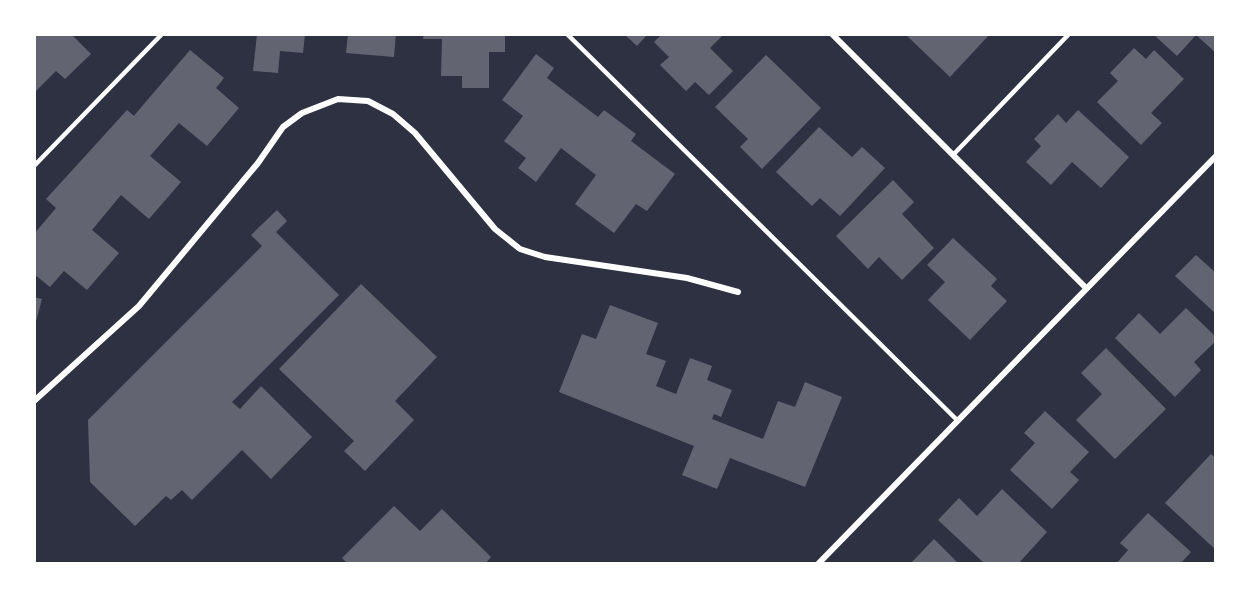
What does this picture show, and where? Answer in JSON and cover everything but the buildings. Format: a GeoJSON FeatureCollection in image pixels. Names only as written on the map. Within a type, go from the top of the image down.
{"type":"FeatureCollection","features":[{"type":"Feature","properties":{"kind":"street"},"geometry":{"type":"LineString","coordinates":[[832,34],[1086,288]]}},
{"type":"Feature","properties":{"kind":"street"},"geometry":{"type":"LineString","coordinates":[[34,401],[139,306],[258,163],[283,127],[302,113],[338,99],[368,101],[393,114],[415,133],[495,228],[520,249],[545,257],[687,278],[738,291]]}},
{"type":"Feature","properties":{"kind":"street"},"geometry":{"type":"LineString","coordinates":[[818,564],[1215,156]]}},
{"type":"Feature","properties":{"kind":"lane"},"geometry":{"type":"LineString","coordinates":[[34,166],[162,34]]}},
{"type":"Feature","properties":{"kind":"lane"},"geometry":{"type":"LineString","coordinates":[[567,34],[958,421]]}},
{"type":"Feature","properties":{"kind":"lane"},"geometry":{"type":"LineString","coordinates":[[952,155],[1069,34]]}}]}
